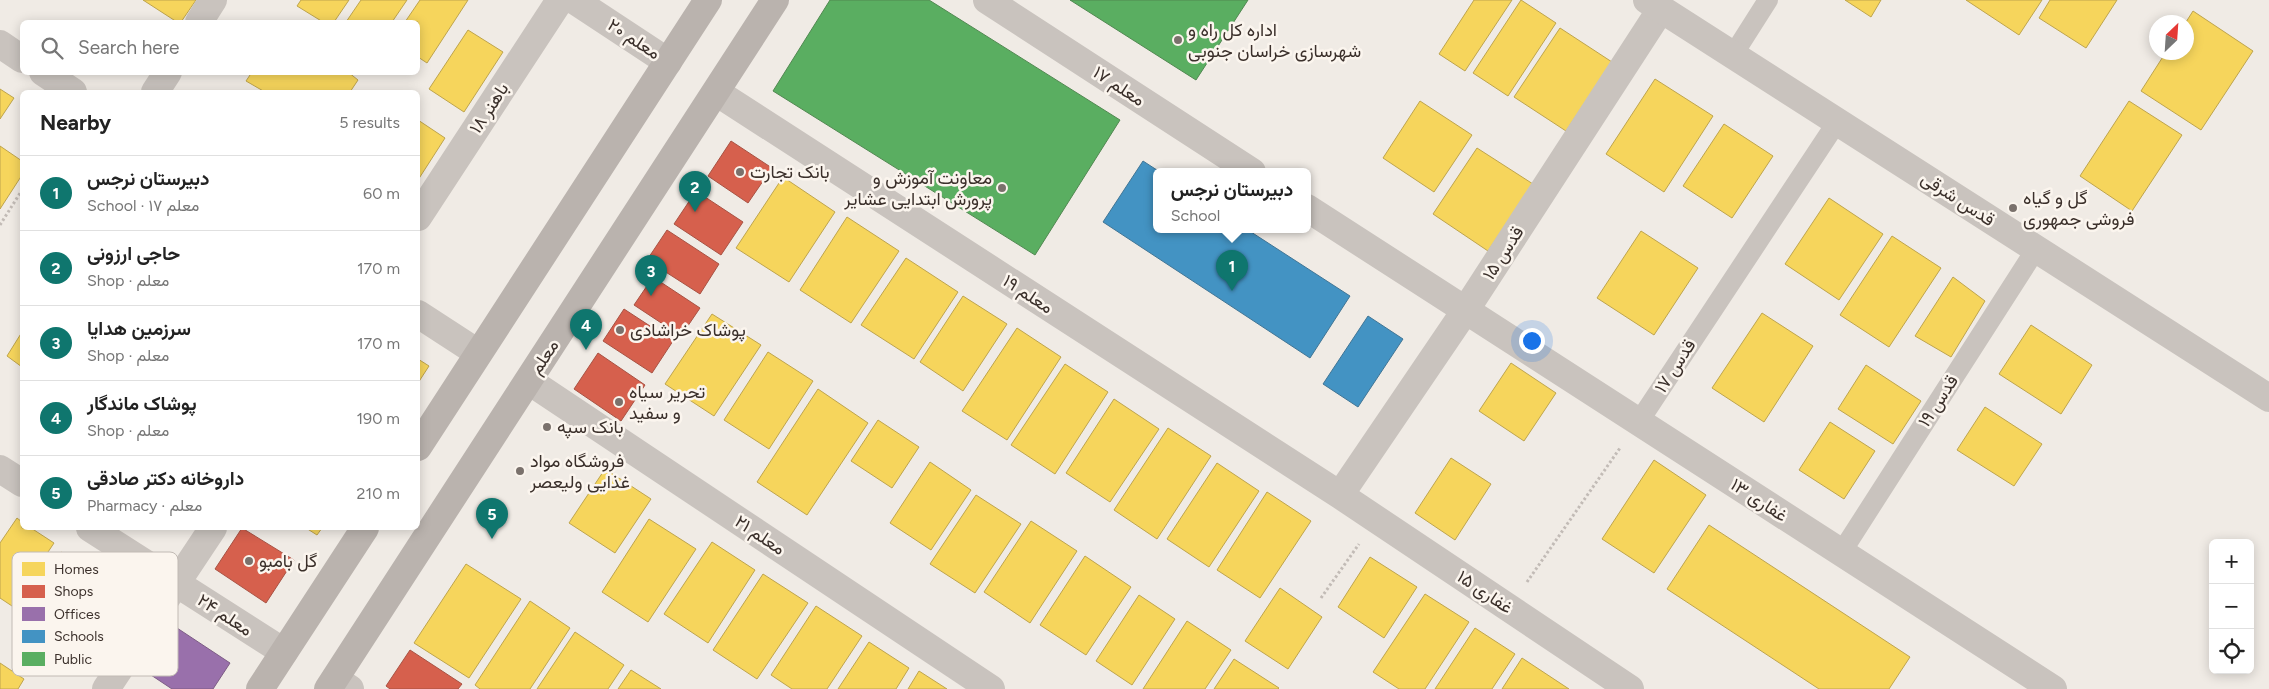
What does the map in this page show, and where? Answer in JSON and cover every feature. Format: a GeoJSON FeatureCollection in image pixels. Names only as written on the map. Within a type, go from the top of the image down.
{"type":"FeatureCollection","features":[{"type":"Feature","properties":{"kind":"main road"},"geometry":{"type":"LineString","coordinates":[[420,444],[708,0]]}},
{"type":"Feature","properties":{"kind":"main road","name":"معلم"},"geometry":{"type":"LineString","coordinates":[[338,686],[529,381],[775,0]]}},
{"type":"Feature","properties":{"kind":"main road"},"geometry":{"type":"LineString","coordinates":[[260,689],[364,530]]}},
{"type":"Feature","properties":{"kind":"street"},"geometry":{"type":"LineString","coordinates":[[200,20],[214,0]]}},
{"type":"Feature","properties":{"kind":"street","name":"باهنر ۱۸"},"geometry":{"type":"LineString","coordinates":[[420,214],[560,0]]}},
{"type":"Feature","properties":{"kind":"street","name":"معلم ۲۰"},"geometry":{"type":"LineString","coordinates":[[574,0],[668,62]]}},
{"type":"Feature","properties":{"kind":"street","name":"معلم ۱۷"},"geometry":{"type":"LineString","coordinates":[[986,0],[1246,168]]}},
{"type":"Feature","properties":{"kind":"street","name":"قدس شرقی"},"geometry":{"type":"LineString","coordinates":[[1654,4],[2269,398]]}},
{"type":"Feature","properties":{"kind":"street","name":"قدس ۱۵"},"geometry":{"type":"LineString","coordinates":[[1340,495],[1465,311],[1654,4]]}},
{"type":"Feature","properties":{"kind":"street"},"geometry":{"type":"LineString","coordinates":[[0,44],[20,58]]}},
{"type":"Feature","properties":{"kind":"street"},"geometry":{"type":"LineString","coordinates":[[48,75],[70,90]]}},
{"type":"Feature","properties":{"kind":"street"},"geometry":{"type":"LineString","coordinates":[[156,90],[166,75]]}},
{"type":"Feature","properties":{"kind":"street","name":"معلم ۱۹"},"geometry":{"type":"LineString","coordinates":[[716,92],[1340,495]]}},
{"type":"Feature","properties":{"kind":"street"},"geometry":{"type":"LineString","coordinates":[[1311,211],[1465,311]]}},
{"type":"Feature","properties":{"kind":"street","name":"غفاری ۱۳"},"geometry":{"type":"LineString","coordinates":[[1465,311],[2053,689]]}},
{"type":"Feature","properties":{"kind":"street"},"geometry":{"type":"LineString","coordinates":[[420,315],[478,353]]}},
{"type":"Feature","properties":{"kind":"street","name":"معلم ۲۱"},"geometry":{"type":"LineString","coordinates":[[529,381],[991,689]]}},
{"type":"Feature","properties":{"kind":"street"},"geometry":{"type":"LineString","coordinates":[[0,469],[20,482]]}},
{"type":"Feature","properties":{"kind":"street","name":"غفاری ۱۵"},"geometry":{"type":"LineString","coordinates":[[1340,495],[1630,689]]}},
{"type":"Feature","properties":{"kind":"street","name":"معلم ۲۴"},"geometry":{"type":"LineString","coordinates":[[93,530],[128,552]]}},
{"type":"Feature","properties":{"kind":"street"},"geometry":{"type":"LineString","coordinates":[[178,580],[211,530]]}},
{"type":"Feature","properties":{"kind":"street","name":"معلم ۲۴"},"geometry":{"type":"LineString","coordinates":[[178,584],[284,652]]}},
{"type":"Feature","properties":{"kind":"street"},"geometry":{"type":"LineString","coordinates":[[106,689],[115,676]]}},
{"type":"Feature","properties":{"kind":"lane"},"geometry":{"type":"LineString","coordinates":[[1733,55],[1768,0]]}},
{"type":"Feature","properties":{"kind":"lane","name":"قدس ۱۷"},"geometry":{"type":"LineString","coordinates":[[1638,423],[1837,122]]}},
{"type":"Feature","properties":{"kind":"lane","name":"قدس ۱۹"},"geometry":{"type":"LineString","coordinates":[[1841,553],[2036,249]]}},
{"type":"Feature","properties":{"kind":"path"},"geometry":{"type":"LineString","coordinates":[[0,225],[20,193]]}},
{"type":"Feature","properties":{"kind":"path"},"geometry":{"type":"LineString","coordinates":[[1509,608],[1638,423]]}},
{"type":"Feature","properties":{"kind":"path"},"geometry":{"type":"LineString","coordinates":[[1321,598],[1376,520]]}},
{"type":"Feature","properties":{"kind":"building: Homes"},"geometry":{"type":"Polygon","coordinates":[[[143,0],[196,0],[182,20],[174,20],[143,0]]]}},
{"type":"Feature","properties":{"kind":"building: Homes"},"geometry":{"type":"Polygon","coordinates":[[[301,0],[349,0],[335,20],[320,20],[297,6],[301,0]]]}},
{"type":"Feature","properties":{"kind":"building: Homes"},"geometry":{"type":"Polygon","coordinates":[[[361,0],[407,0],[393,20],[347,20],[361,0]]]}},
{"type":"Feature","properties":{"kind":"building: Homes"},"geometry":{"type":"Polygon","coordinates":[[[420,0],[468,0],[427,63],[420,58],[420,20],[406,20],[420,0]]]}},
{"type":"Feature","properties":{"kind":"building: Homes"},"geometry":{"type":"Polygon","coordinates":[[[1474,0],[1512,0],[1465,71],[1439,54],[1474,0]]]}},
{"type":"Feature","properties":{"kind":"building: Homes"},"geometry":{"type":"Polygon","coordinates":[[[1521,0],[1556,23],[1508,96],[1473,73],[1521,0]]]}},
{"type":"Feature","properties":{"kind":"building: Homes"},"geometry":{"type":"Polygon","coordinates":[[[1845,0],[1881,0],[1871,17],[1845,0]]]}},
{"type":"Feature","properties":{"kind":"building: Homes"},"geometry":{"type":"Polygon","coordinates":[[[1966,0],[2042,0],[2019,35],[1966,0]]]}},
{"type":"Feature","properties":{"kind":"building: Homes"},"geometry":{"type":"Polygon","coordinates":[[[2050,0],[2117,0],[2086,48],[2039,18],[2050,0]]]}},
{"type":"Feature","properties":{"kind":"building: Homes"},"geometry":{"type":"Polygon","coordinates":[[[2193,11],[2253,51],[2201,130],[2141,91],[2161,60],[2194,60],[2194,15],[2190,15],[2193,11]]]}},
{"type":"Feature","properties":{"kind":"building: Homes"},"geometry":{"type":"Polygon","coordinates":[[[1560,28],[1612,62],[1566,131],[1514,97],[1560,28]]]}},
{"type":"Feature","properties":{"kind":"building: Homes"},"geometry":{"type":"Polygon","coordinates":[[[468,30],[503,52],[464,112],[429,89],[468,30]]]}},
{"type":"Feature","properties":{"kind":"building: Homes"},"geometry":{"type":"Polygon","coordinates":[[[961,64],[1081,143],[1040,205],[920,126],[961,64]]]}},
{"type":"Feature","properties":{"kind":"building: Homes"},"geometry":{"type":"Polygon","coordinates":[[[250,75],[352,75],[358,80],[351,90],[262,90],[246,81],[250,75]]]}},
{"type":"Feature","properties":{"kind":"building: Homes"},"geometry":{"type":"Polygon","coordinates":[[[1655,79],[1713,116],[1664,192],[1606,154],[1655,79]]]}},
{"type":"Feature","properties":{"kind":"building: Homes"},"geometry":{"type":"Polygon","coordinates":[[[0,89],[14,98],[0,119],[0,89]]]}},
{"type":"Feature","properties":{"kind":"building: Homes"},"geometry":{"type":"Polygon","coordinates":[[[1420,101],[1472,135],[1434,192],[1383,158],[1420,101]]]}},
{"type":"Feature","properties":{"kind":"building: Homes"},"geometry":{"type":"Polygon","coordinates":[[[2129,101],[2182,135],[2132,211],[2080,176],[2129,101]]]}},
{"type":"Feature","properties":{"kind":"building: Homes"},"geometry":{"type":"Polygon","coordinates":[[[420,121],[445,138],[420,177],[420,121]]]}},
{"type":"Feature","properties":{"kind":"building: Homes"},"geometry":{"type":"Polygon","coordinates":[[[1724,124],[1773,156],[1732,218],[1683,186],[1724,124]]]}},
{"type":"Feature","properties":{"kind":"building: Homes"},"geometry":{"type":"Polygon","coordinates":[[[0,146],[20,160],[20,178],[0,209],[0,146]]]}},
{"type":"Feature","properties":{"kind":"building: Homes"},"geometry":{"type":"Polygon","coordinates":[[[1477,148],[1533,184],[1488,251],[1433,214],[1477,148]]]}},
{"type":"Feature","properties":{"kind":"building: Homes"},"geometry":{"type":"Polygon","coordinates":[[[783,177],[835,212],[789,282],[736,248],[783,177]]]}},
{"type":"Feature","properties":{"kind":"building: Homes"},"geometry":{"type":"Polygon","coordinates":[[[1829,198],[1883,234],[1839,300],[1785,264],[1829,198]]]}},
{"type":"Feature","properties":{"kind":"building: Homes"},"geometry":{"type":"Polygon","coordinates":[[[847,217],[899,251],[851,323],[800,290],[847,217]]]}},
{"type":"Feature","properties":{"kind":"building: Homes"},"geometry":{"type":"Polygon","coordinates":[[[1641,231],[1698,268],[1654,335],[1597,298],[1641,231]]]}},
{"type":"Feature","properties":{"kind":"building: Homes"},"geometry":{"type":"Polygon","coordinates":[[[1892,236],[1941,268],[1889,347],[1840,315],[1892,236]]]}},
{"type":"Feature","properties":{"kind":"building: Homes"},"geometry":{"type":"Polygon","coordinates":[[[906,258],[958,292],[914,359],[861,325],[906,258]]]}},
{"type":"Feature","properties":{"kind":"building: Homes"},"geometry":{"type":"Polygon","coordinates":[[[1953,277],[1985,301],[1951,357],[1915,336],[1953,277]]]}},
{"type":"Feature","properties":{"kind":"building: Homes"},"geometry":{"type":"Polygon","coordinates":[[[963,296],[1007,324],[963,391],[920,362],[963,296]]]}},
{"type":"Feature","properties":{"kind":"building: Homes"},"geometry":{"type":"Polygon","coordinates":[[[1762,313],[1813,346],[1764,422],[1712,388],[1762,313]]]}},
{"type":"Feature","properties":{"kind":"building: Homes"},"geometry":{"type":"Polygon","coordinates":[[[712,314],[761,345],[714,416],[665,384],[712,314]]]}},
{"type":"Feature","properties":{"kind":"building: Homes"},"geometry":{"type":"Polygon","coordinates":[[[2031,325],[2092,365],[2061,414],[1999,374],[2031,325]]]}},
{"type":"Feature","properties":{"kind":"building: Homes"},"geometry":{"type":"Polygon","coordinates":[[[1017,328],[1061,357],[1007,440],[962,411],[1017,328]]]}},
{"type":"Feature","properties":{"kind":"building: Homes"},"geometry":{"type":"Polygon","coordinates":[[[20,335],[20,366],[7,356],[20,335]]]}},
{"type":"Feature","properties":{"kind":"building: Homes"},"geometry":{"type":"Polygon","coordinates":[[[768,352],[813,381],[769,449],[724,420],[768,352]]]}},
{"type":"Feature","properties":{"kind":"building: Homes"},"geometry":{"type":"Polygon","coordinates":[[[420,360],[429,366],[420,380],[420,360]]]}},
{"type":"Feature","properties":{"kind":"building: Homes"},"geometry":{"type":"Polygon","coordinates":[[[1511,363],[1556,393],[1524,441],[1479,411],[1511,363]]]}},
{"type":"Feature","properties":{"kind":"building: Homes"},"geometry":{"type":"Polygon","coordinates":[[[1065,364],[1108,392],[1055,474],[1011,445],[1065,364]]]}},
{"type":"Feature","properties":{"kind":"building: Homes"},"geometry":{"type":"Polygon","coordinates":[[[1866,365],[1921,401],[1893,444],[1838,409],[1866,365]]]}},
{"type":"Feature","properties":{"kind":"building: Homes"},"geometry":{"type":"Polygon","coordinates":[[[818,389],[868,423],[807,515],[757,482],[818,389]]]}},
{"type":"Feature","properties":{"kind":"building: Homes"},"geometry":{"type":"Polygon","coordinates":[[[1114,399],[1159,429],[1110,502],[1066,473],[1114,399]]]}},
{"type":"Feature","properties":{"kind":"building: Homes"},"geometry":{"type":"Polygon","coordinates":[[[1985,407],[2042,444],[2014,486],[1957,450],[1985,407]]]}},
{"type":"Feature","properties":{"kind":"building: Homes"},"geometry":{"type":"Polygon","coordinates":[[[878,420],[919,447],[892,488],[851,461],[878,420]]]}},
{"type":"Feature","properties":{"kind":"building: Homes"},"geometry":{"type":"Polygon","coordinates":[[[1830,422],[1875,451],[1844,499],[1799,470],[1830,422]]]}},
{"type":"Feature","properties":{"kind":"building: Homes"},"geometry":{"type":"Polygon","coordinates":[[[1168,428],[1211,456],[1157,539],[1114,510],[1168,428]]]}},
{"type":"Feature","properties":{"kind":"building: Homes"},"geometry":{"type":"Polygon","coordinates":[[[1451,458],[1491,484],[1455,540],[1415,513],[1451,458]]]}},
{"type":"Feature","properties":{"kind":"building: Homes"},"geometry":{"type":"Polygon","coordinates":[[[1654,460],[1706,495],[1654,573],[1602,539],[1654,460]]]}},
{"type":"Feature","properties":{"kind":"building: Homes"},"geometry":{"type":"Polygon","coordinates":[[[930,462],[971,490],[931,550],[890,523],[930,462]]]}},
{"type":"Feature","properties":{"kind":"building: Homes"},"geometry":{"type":"Polygon","coordinates":[[[1217,463],[1259,491],[1209,567],[1167,539],[1217,463]]]}},
{"type":"Feature","properties":{"kind":"building: Homes"},"geometry":{"type":"Polygon","coordinates":[[[605,469],[651,499],[615,553],[569,523],[605,469]]]}},
{"type":"Feature","properties":{"kind":"building: Homes"},"geometry":{"type":"Polygon","coordinates":[[[1267,492],[1311,521],[1260,598],[1217,570],[1267,492]]]}},
{"type":"Feature","properties":{"kind":"building: Homes"},"geometry":{"type":"Polygon","coordinates":[[[976,495],[1021,524],[975,593],[930,564],[976,495]]]}},
{"type":"Feature","properties":{"kind":"building: Homes"},"geometry":{"type":"Polygon","coordinates":[[[17,518],[20,520],[20,530],[34,530],[54,543],[48,552],[12,552],[12,606],[0,598],[0,543],[17,518]]]}},
{"type":"Feature","properties":{"kind":"building: Homes"},"geometry":{"type":"Polygon","coordinates":[[[649,519],[696,549],[648,622],[602,592],[649,519]]]}},
{"type":"Feature","properties":{"kind":"building: Homes"},"geometry":{"type":"Polygon","coordinates":[[[1031,521],[1077,551],[1030,623],[984,592],[1031,521]]]}},
{"type":"Feature","properties":{"kind":"building: Homes"},"geometry":{"type":"Polygon","coordinates":[[[1709,525],[1910,657],[1889,689],[1819,689],[1667,589],[1709,525]]]}},
{"type":"Feature","properties":{"kind":"building: Homes"},"geometry":{"type":"Polygon","coordinates":[[[309,530],[321,530],[317,535],[309,530]]]}},
{"type":"Feature","properties":{"kind":"building: Homes"},"geometry":{"type":"Polygon","coordinates":[[[712,542],[755,570],[708,643],[664,614],[712,542]]]}},
{"type":"Feature","properties":{"kind":"building: Homes"},"geometry":{"type":"Polygon","coordinates":[[[1085,556],[1131,587],[1086,655],[1040,625],[1085,556]]]}},
{"type":"Feature","properties":{"kind":"building: Homes"},"geometry":{"type":"Polygon","coordinates":[[[1370,557],[1417,587],[1384,638],[1338,607],[1370,557]]]}},
{"type":"Feature","properties":{"kind":"building: Homes"},"geometry":{"type":"Polygon","coordinates":[[[466,564],[521,599],[469,678],[414,643],[466,564]]]}},
{"type":"Feature","properties":{"kind":"building: Homes"},"geometry":{"type":"Polygon","coordinates":[[[763,574],[808,603],[757,679],[713,650],[763,574]]]}},
{"type":"Feature","properties":{"kind":"building: Homes"},"geometry":{"type":"Polygon","coordinates":[[[1280,588],[1322,617],[1288,669],[1245,641],[1280,588]]]}},
{"type":"Feature","properties":{"kind":"building: Homes"},"geometry":{"type":"Polygon","coordinates":[[[1425,594],[1469,622],[1425,689],[1399,689],[1373,672],[1425,594]]]}},
{"type":"Feature","properties":{"kind":"building: Homes"},"geometry":{"type":"Polygon","coordinates":[[[1139,595],[1175,619],[1132,685],[1096,661],[1139,595]]]}},
{"type":"Feature","properties":{"kind":"building: Homes"},"geometry":{"type":"Polygon","coordinates":[[[530,601],[570,628],[530,689],[480,689],[475,685],[530,601]]]}},
{"type":"Feature","properties":{"kind":"building: Homes"},"geometry":{"type":"Polygon","coordinates":[[[816,606],[862,636],[827,689],[792,689],[771,675],[816,606]]]}},
{"type":"Feature","properties":{"kind":"building: Homes"},"geometry":{"type":"Polygon","coordinates":[[[1187,621],[1231,650],[1205,689],[1143,689],[1187,621]]]}},
{"type":"Feature","properties":{"kind":"building: Homes"},"geometry":{"type":"Polygon","coordinates":[[[1475,628],[1515,654],[1492,689],[1435,689],[1475,628]]]}},
{"type":"Feature","properties":{"kind":"building: Homes"},"geometry":{"type":"Polygon","coordinates":[[[575,632],[624,665],[608,689],[537,689],[575,632]]]}},
{"type":"Feature","properties":{"kind":"building: Homes"},"geometry":{"type":"Polygon","coordinates":[[[869,642],[909,668],[896,689],[838,689],[869,642]]]}},
{"type":"Feature","properties":{"kind":"building: Homes"},"geometry":{"type":"Polygon","coordinates":[[[1522,658],[1569,689],[1502,689],[1522,658]]]}},
{"type":"Feature","properties":{"kind":"building: Homes"},"geometry":{"type":"Polygon","coordinates":[[[1234,659],[1279,688],[1214,689],[1234,659]]]}},
{"type":"Feature","properties":{"kind":"building: Homes"},"geometry":{"type":"Polygon","coordinates":[[[0,663],[12,671],[12,676],[20,676],[24,679],[18,689],[0,689],[0,663]]]}},
{"type":"Feature","properties":{"kind":"building: Homes"},"geometry":{"type":"Polygon","coordinates":[[[631,670],[661,689],[618,689],[631,670]]]}},
{"type":"Feature","properties":{"kind":"building: Homes"},"geometry":{"type":"Polygon","coordinates":[[[919,671],[947,689],[908,689],[919,671]]]}},
{"type":"Feature","properties":{"kind":"building: Shops","name":"بانک تجارت"},"geometry":{"type":"Polygon","coordinates":[[[731,141],[772,168],[748,203],[708,176],[731,141]]]}},
{"type":"Feature","properties":{"kind":"building: Shops"},"geometry":{"type":"Polygon","coordinates":[[[696,191],[743,222],[721,255],[674,224],[696,191]]]}},
{"type":"Feature","properties":{"kind":"building: Shops"},"geometry":{"type":"Polygon","coordinates":[[[667,230],[719,264],[700,294],[647,260],[667,230]]]}},
{"type":"Feature","properties":{"kind":"building: Shops"},"geometry":{"type":"Polygon","coordinates":[[[653,277],[700,308],[681,336],[634,305],[653,277]]]}},
{"type":"Feature","properties":{"kind":"building: Shops"},"geometry":{"type":"Polygon","coordinates":[[[624,309],[673,341],[652,373],[603,341],[624,309]]]}},
{"type":"Feature","properties":{"kind":"building: Shops"},"geometry":{"type":"Polygon","coordinates":[[[598,353],[645,385],[621,421],[574,389],[598,353]]]}},
{"type":"Feature","properties":{"kind":"building: Shops"},"geometry":{"type":"Polygon","coordinates":[[[241,530],[245,530],[294,560],[266,603],[215,569],[241,530]]]}},
{"type":"Feature","properties":{"kind":"building: Shops"},"geometry":{"type":"Polygon","coordinates":[[[410,650],[462,684],[458,689],[390,689],[386,686],[410,650]]]}},
{"type":"Feature","properties":{"kind":"building: Offices"},"geometry":{"type":"Polygon","coordinates":[[[178,629],[230,663],[213,689],[172,689],[152,676],[178,676],[178,629]]]}},
{"type":"Feature","properties":{"kind":"building: Schools"},"geometry":{"type":"Polygon","coordinates":[[[1143,161],[1154,168],[1153,233],[1253,233],[1350,296],[1310,358],[1103,222],[1143,161]]]}},
{"type":"Feature","properties":{"kind":"building: Schools"},"geometry":{"type":"Polygon","coordinates":[[[1368,316],[1403,339],[1358,407],[1323,384],[1368,316]]]}},
{"type":"Feature","properties":{"kind":"building: Public","name":"معاونت آموزش و پرورش ابتدایی عشایر"},"geometry":{"type":"Polygon","coordinates":[[[830,0],[929,0],[1120,120],[1035,255],[773,91],[830,0]]]}},
{"type":"Feature","properties":{"kind":"building: Public","name":"اداره کل راه و شهرسازی خراسان جنوبی"},"geometry":{"type":"Polygon","coordinates":[[[1070,0],[1248,0],[1196,80],[1070,0]]]}},
{"type":"Feature","properties":{"kind":"place","name":"اداره کل راه و شهرسازی خراسان جنوبی"},"geometry":{"type":"Point","coordinates":[1178,40]}},
{"type":"Feature","properties":{"kind":"place","name":"بانک تجارت"},"geometry":{"type":"Point","coordinates":[740,172]}},
{"type":"Feature","properties":{"kind":"place","name":"معاونت آموزش و پرورش ابتدایی عشایر"},"geometry":{"type":"Point","coordinates":[1002,188]}},
{"type":"Feature","properties":{"kind":"place","name":"گل و گیاه فروشی جمهوری"},"geometry":{"type":"Point","coordinates":[2013,208]}},
{"type":"Feature","properties":{"kind":"place","name":"حاجی ارزونی"},"geometry":{"type":"Point","coordinates":[695,212]}},
{"type":"Feature","properties":{"kind":"place","name":"دبیرستان نرجس"},"geometry":{"type":"Point","coordinates":[1232,291]}},
{"type":"Feature","properties":{"kind":"place","name":"سرزمین هدایا"},"geometry":{"type":"Point","coordinates":[651,296]}},
{"type":"Feature","properties":{"kind":"place","name":"پوشاک خراشادی"},"geometry":{"type":"Point","coordinates":[620,330]}},
{"type":"Feature","properties":{"kind":"place","name":"پوشاک ماندگار"},"geometry":{"type":"Point","coordinates":[586,350]}},
{"type":"Feature","properties":{"kind":"place","name":"تحریر سیاه و سفید"},"geometry":{"type":"Point","coordinates":[619,402]}},
{"type":"Feature","properties":{"kind":"place","name":"بانک سپه"},"geometry":{"type":"Point","coordinates":[547,427]}},
{"type":"Feature","properties":{"kind":"place","name":"فروشگاه مواد غذایی ولیعصر"},"geometry":{"type":"Point","coordinates":[520,471]}},
{"type":"Feature","properties":{"kind":"place","name":"داروخانه دکتر صادقی"},"geometry":{"type":"Point","coordinates":[492,539]}},
{"type":"Feature","properties":{"kind":"place","name":"گل بامبو"},"geometry":{"type":"Point","coordinates":[249,561]}}]}
